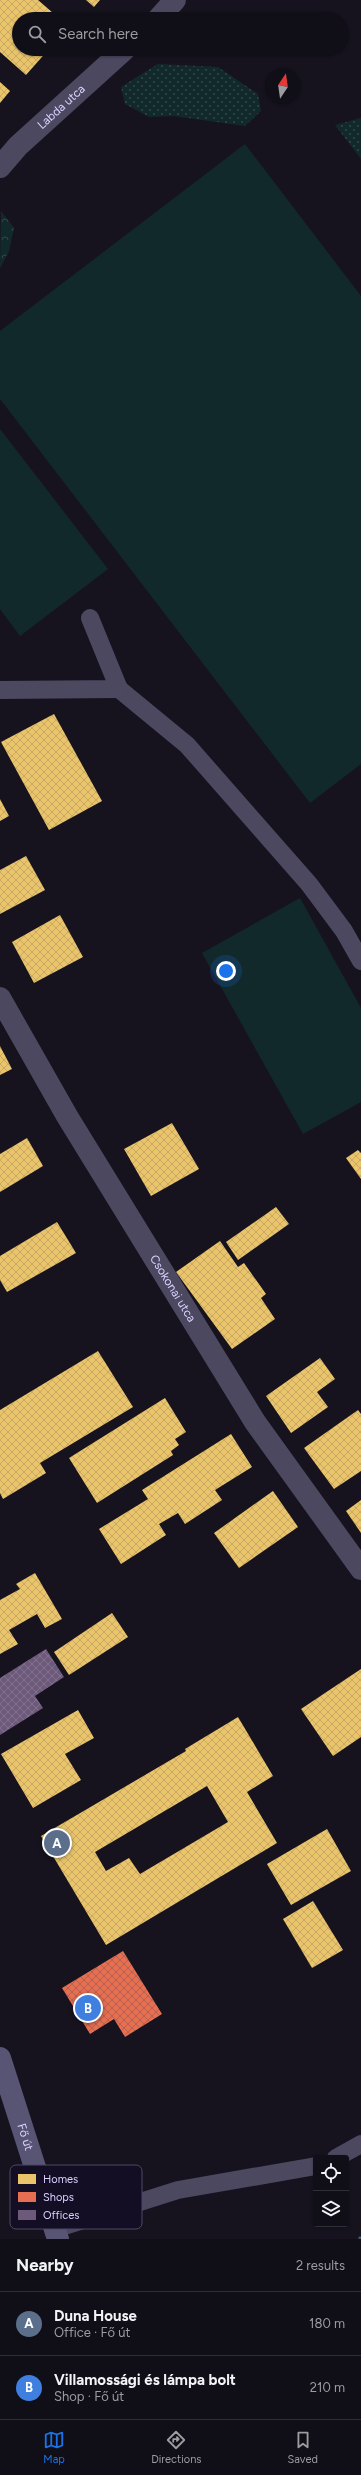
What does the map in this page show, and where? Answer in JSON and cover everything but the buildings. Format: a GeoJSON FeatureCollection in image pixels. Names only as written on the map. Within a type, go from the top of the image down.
{"type":"FeatureCollection","features":[{"type":"Feature","properties":{"kind":"main road","name":"Fő út"},"geometry":{"type":"LineString","coordinates":[[0,2058],[35,2165]]}},
{"type":"Feature","properties":{"kind":"street"},"geometry":{"type":"LineString","coordinates":[[164,12],[175,0]]}},
{"type":"Feature","properties":{"kind":"street","name":"Labda utca"},"geometry":{"type":"LineString","coordinates":[[0,167],[18,146],[117,56]]}},
{"type":"Feature","properties":{"kind":"street","name":"Csokonai utca"},"geometry":{"type":"LineString","coordinates":[[0,998],[67,1116],[255,1422],[361,1569]]}},
{"type":"Feature","properties":{"kind":"lane"},"geometry":{"type":"LineString","coordinates":[[90,618],[119,689],[187,745],[309,884],[344,931],[361,962]]}},
{"type":"Feature","properties":{"kind":"lane"},"geometry":{"type":"LineString","coordinates":[[0,690],[119,689]]}},
{"type":"Feature","properties":{"kind":"lane"},"geometry":{"type":"LineString","coordinates":[[341,2155],[361,2144]]}},
{"type":"Feature","properties":{"kind":"lane"},"geometry":{"type":"LineString","coordinates":[[142,2203],[178,2190],[313,2167]]}},
{"type":"Feature","properties":{"kind":"lane"},"geometry":{"type":"LineString","coordinates":[[57,2234],[71,2229]]}},
{"type":"Feature","properties":{"kind":"green space"},"geometry":{"type":"Polygon","coordinates":[[[158,64],[218,67],[258,94],[261,111],[245,126],[174,116],[149,117],[125,104],[121,87],[158,64]]]}},
{"type":"Feature","properties":{"kind":"green space"},"geometry":{"type":"Polygon","coordinates":[[[361,118],[361,159],[335,125],[361,118]]]}},
{"type":"Feature","properties":{"kind":"green space"},"geometry":{"type":"Polygon","coordinates":[[[245,144],[361,296],[361,764],[310,803],[0,399],[0,331],[245,144]]]}},
{"type":"Feature","properties":{"kind":"green space"},"geometry":{"type":"Polygon","coordinates":[[[1,211],[14,228],[9,251],[0,268],[1,211]]]}},
{"type":"Feature","properties":{"kind":"green space"},"geometry":{"type":"Polygon","coordinates":[[[0,429],[108,569],[20,636],[0,609],[0,429]]]}},
{"type":"Feature","properties":{"kind":"green space"},"geometry":{"type":"Polygon","coordinates":[[[300,898],[361,1008],[361,1102],[303,1134],[202,953],[300,898]]]}},
{"type":"Feature","properties":{"kind":"place","name":"Duna House"},"geometry":{"type":"Point","coordinates":[57,1843]}},
{"type":"Feature","properties":{"kind":"place","name":"Villamossági és lámpa bolt"},"geometry":{"type":"Point","coordinates":[88,2008]}}]}
